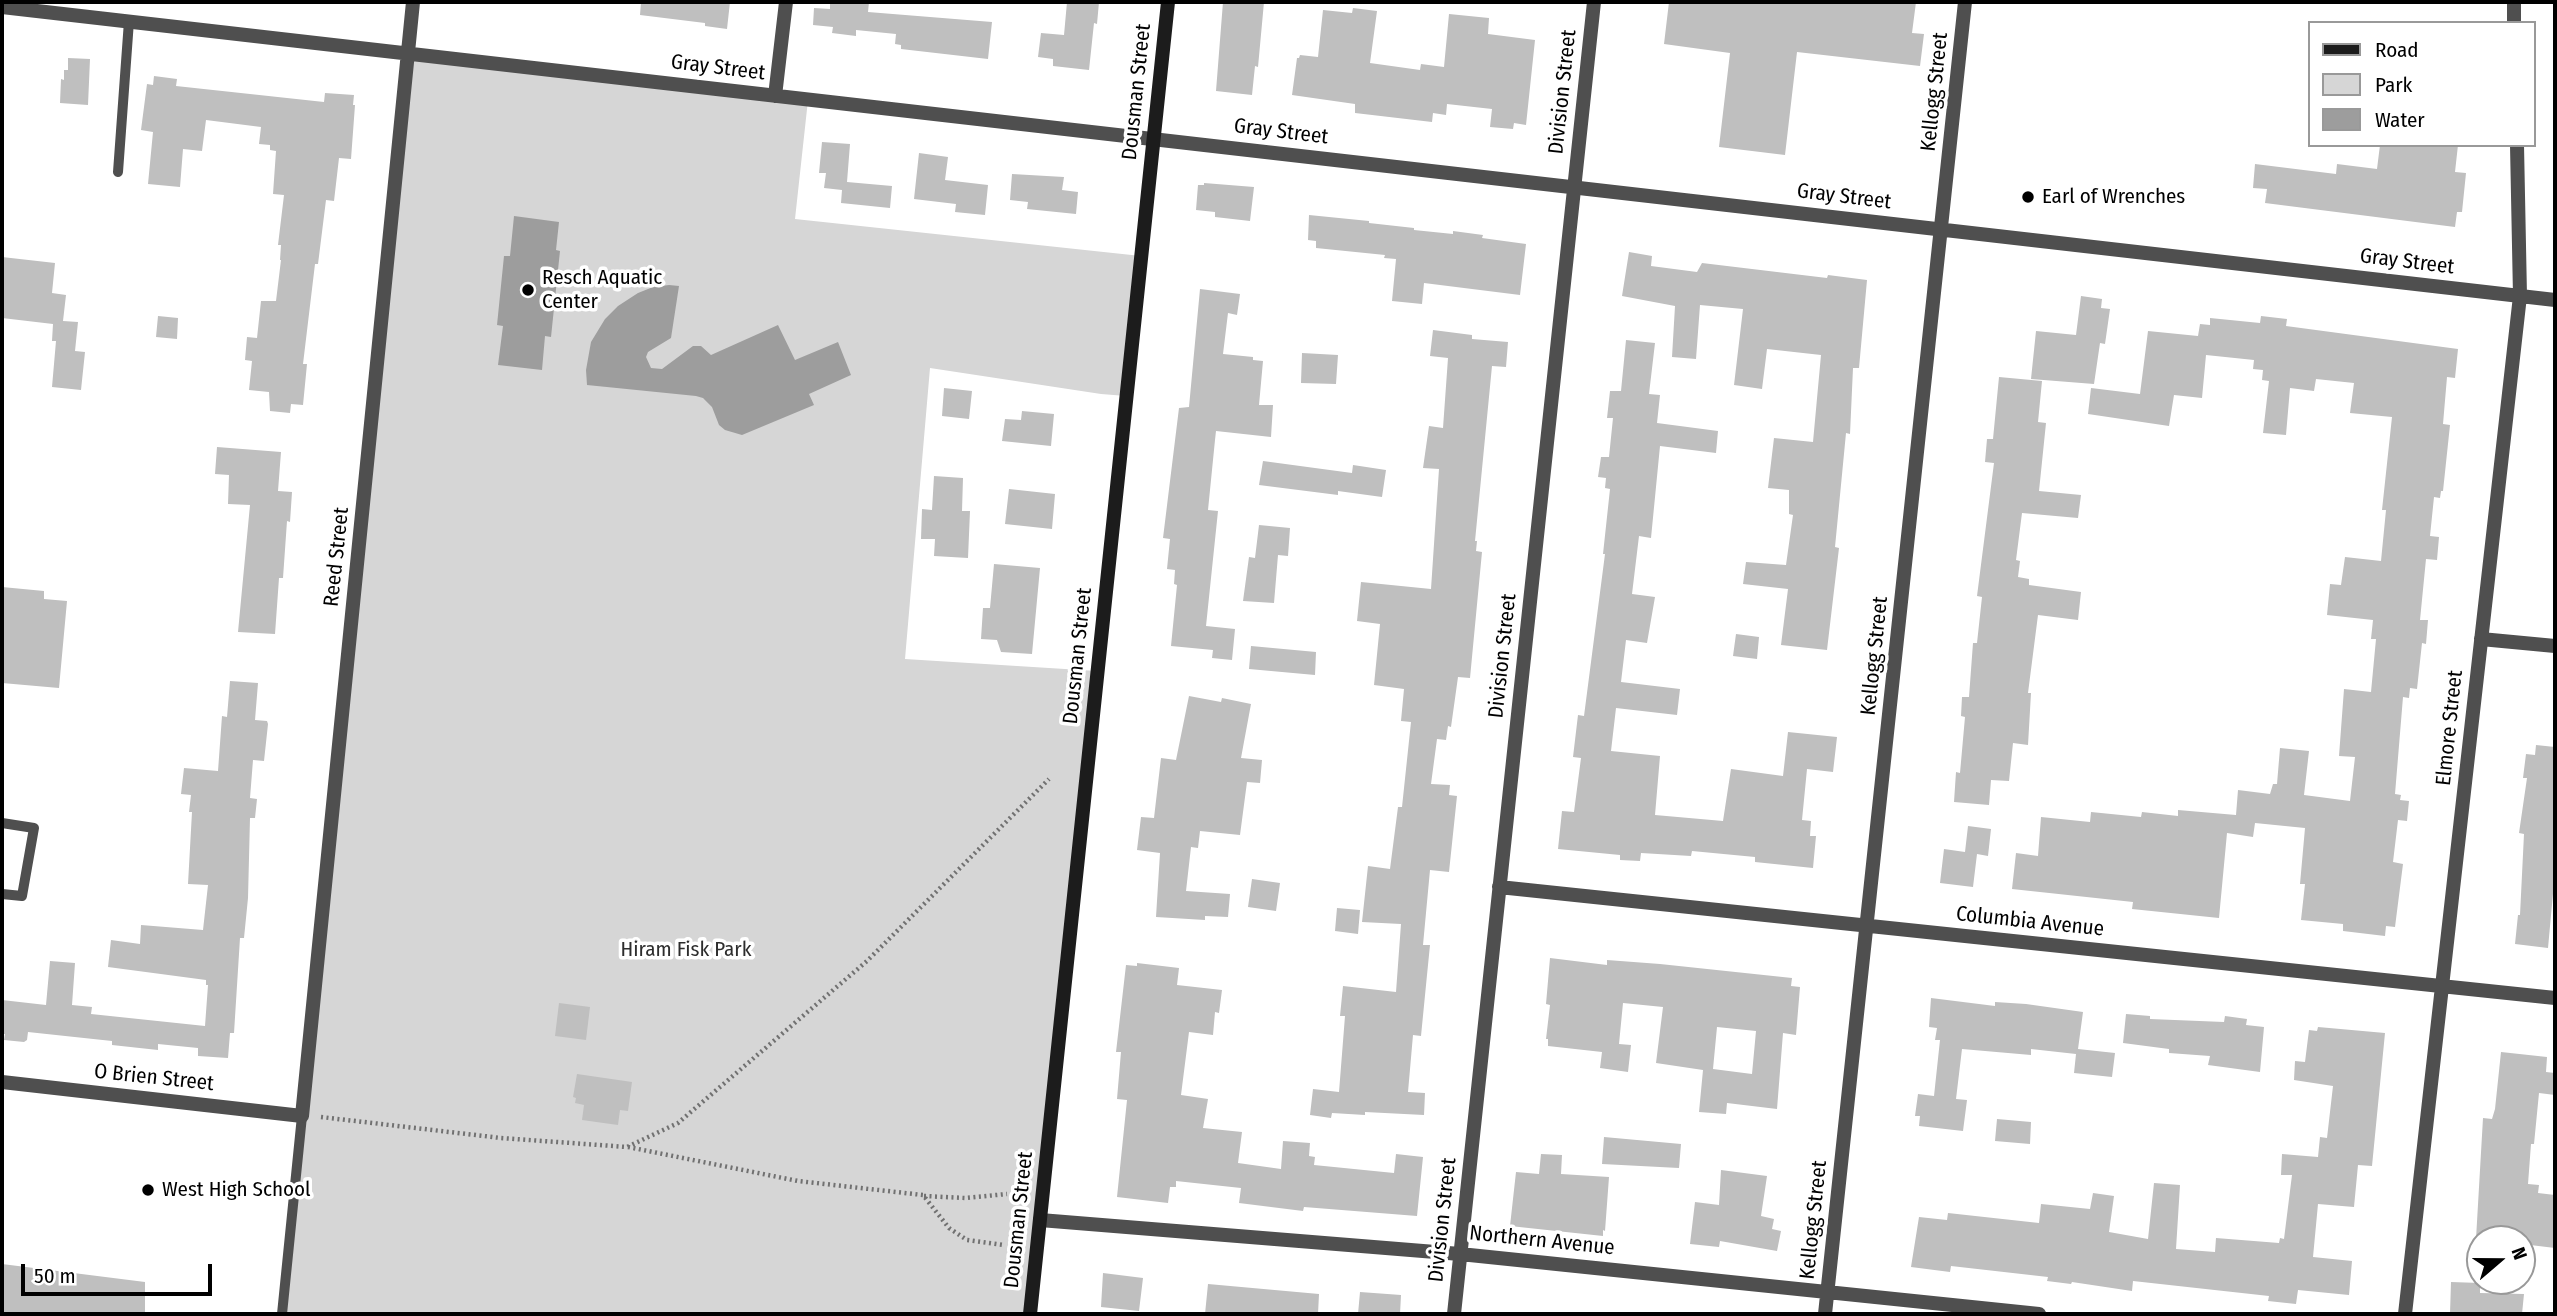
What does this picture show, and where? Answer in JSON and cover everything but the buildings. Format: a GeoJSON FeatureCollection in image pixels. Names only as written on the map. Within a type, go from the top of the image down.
{"type":"FeatureCollection","features":[{"type":"Feature","properties":{"kind":"street","name":"Reed Street"},"geometry":{"type":"LineString","coordinates":[[302,1116],[413,2]]}},
{"type":"Feature","properties":{"kind":"street"},"geometry":{"type":"LineString","coordinates":[[775,96],[786,2]]}},
{"type":"Feature","properties":{"kind":"street","name":"Dousman Street"},"geometry":{"type":"LineString","coordinates":[[1030,1314],[1168,2]]}},
{"type":"Feature","properties":{"kind":"street","name":"Division Street"},"geometry":{"type":"LineString","coordinates":[[1454,1314],[1594,2]]}},
{"type":"Feature","properties":{"kind":"street","name":"Kellogg Street"},"geometry":{"type":"LineString","coordinates":[[1825,1314],[1965,2]]}},
{"type":"Feature","properties":{"kind":"street"},"geometry":{"type":"LineString","coordinates":[[2514,2],[2514,21]]}},
{"type":"Feature","properties":{"kind":"street","name":"Gray Street"},"geometry":{"type":"LineString","coordinates":[[2,6],[2555,300]]}},
{"type":"Feature","properties":{"kind":"street","name":"Elmore Street"},"geometry":{"type":"LineString","coordinates":[[2405,1314],[2520,296],[2517,147]]}},
{"type":"Feature","properties":{"kind":"street"},"geometry":{"type":"LineString","coordinates":[[2481,639],[2555,646]]}},
{"type":"Feature","properties":{"kind":"street","name":"Columbia Avenue"},"geometry":{"type":"LineString","coordinates":[[1499,887],[2555,998]]}},
{"type":"Feature","properties":{"kind":"street","name":"O Brien Street"},"geometry":{"type":"LineString","coordinates":[[2,1082],[302,1116]]}},
{"type":"Feature","properties":{"kind":"street","name":"Northern Avenue"},"geometry":{"type":"LineString","coordinates":[[1040,1220],[1460,1254],[2039,1314]]}},
{"type":"Feature","properties":{"kind":"lane"},"geometry":{"type":"LineString","coordinates":[[118,172],[129,20]]}},
{"type":"Feature","properties":{"kind":"lane"},"geometry":{"type":"LineString","coordinates":[[2,823],[34,828],[22,896],[2,894]]}},
{"type":"Feature","properties":{"kind":"lane"},"geometry":{"type":"LineString","coordinates":[[282,1314],[302,1116]]}},
{"type":"Feature","properties":{"kind":"path"},"geometry":{"type":"LineString","coordinates":[[627,1147],[678,1123],[867,961],[1049,779]]}},
{"type":"Feature","properties":{"kind":"path"},"geometry":{"type":"LineString","coordinates":[[302,1116],[501,1138],[627,1147],[798,1181],[923,1195],[965,1198],[1007,1194]]}},
{"type":"Feature","properties":{"kind":"path"},"geometry":{"type":"LineString","coordinates":[[923,1195],[949,1228],[967,1240],[1003,1245]]}},
{"type":"Feature","properties":{"kind":"green space","name":"Hiram Fisk Park"},"geometry":{"type":"Polygon","coordinates":[[[408,51],[808,100],[795,219],[1141,256],[1126,396],[930,368],[905,659],[1097,671],[1030,1314],[282,1314],[408,51]]]}},
{"type":"Feature","properties":{"kind":"water","name":"Resch Aquatic Center"},"geometry":{"type":"Polygon","coordinates":[[[514,216],[559,222],[556,250],[560,251],[551,337],[545,336],[542,370],[498,365],[503,326],[497,325],[504,256],[510,256],[514,216]]]}},
{"type":"Feature","properties":{"kind":"water"},"geometry":{"type":"Polygon","coordinates":[[[669,285],[679,286],[671,338],[648,352],[646,357],[651,368],[662,369],[693,346],[701,346],[711,355],[778,325],[795,360],[838,342],[851,375],[809,394],[814,405],[742,435],[725,430],[719,425],[712,407],[703,398],[587,385],[586,370],[591,342],[605,319],[618,306],[638,293],[669,285]]]}},
{"type":"Feature","properties":{"kind":"place","name":"Earl of Wrenches"},"geometry":{"type":"Point","coordinates":[2028,197]}},
{"type":"Feature","properties":{"kind":"place","name":"Resch Aquatic Center"},"geometry":{"type":"Point","coordinates":[528,290]}},
{"type":"Feature","properties":{"kind":"place","name":"West High School"},"geometry":{"type":"Point","coordinates":[148,1190]}}]}
